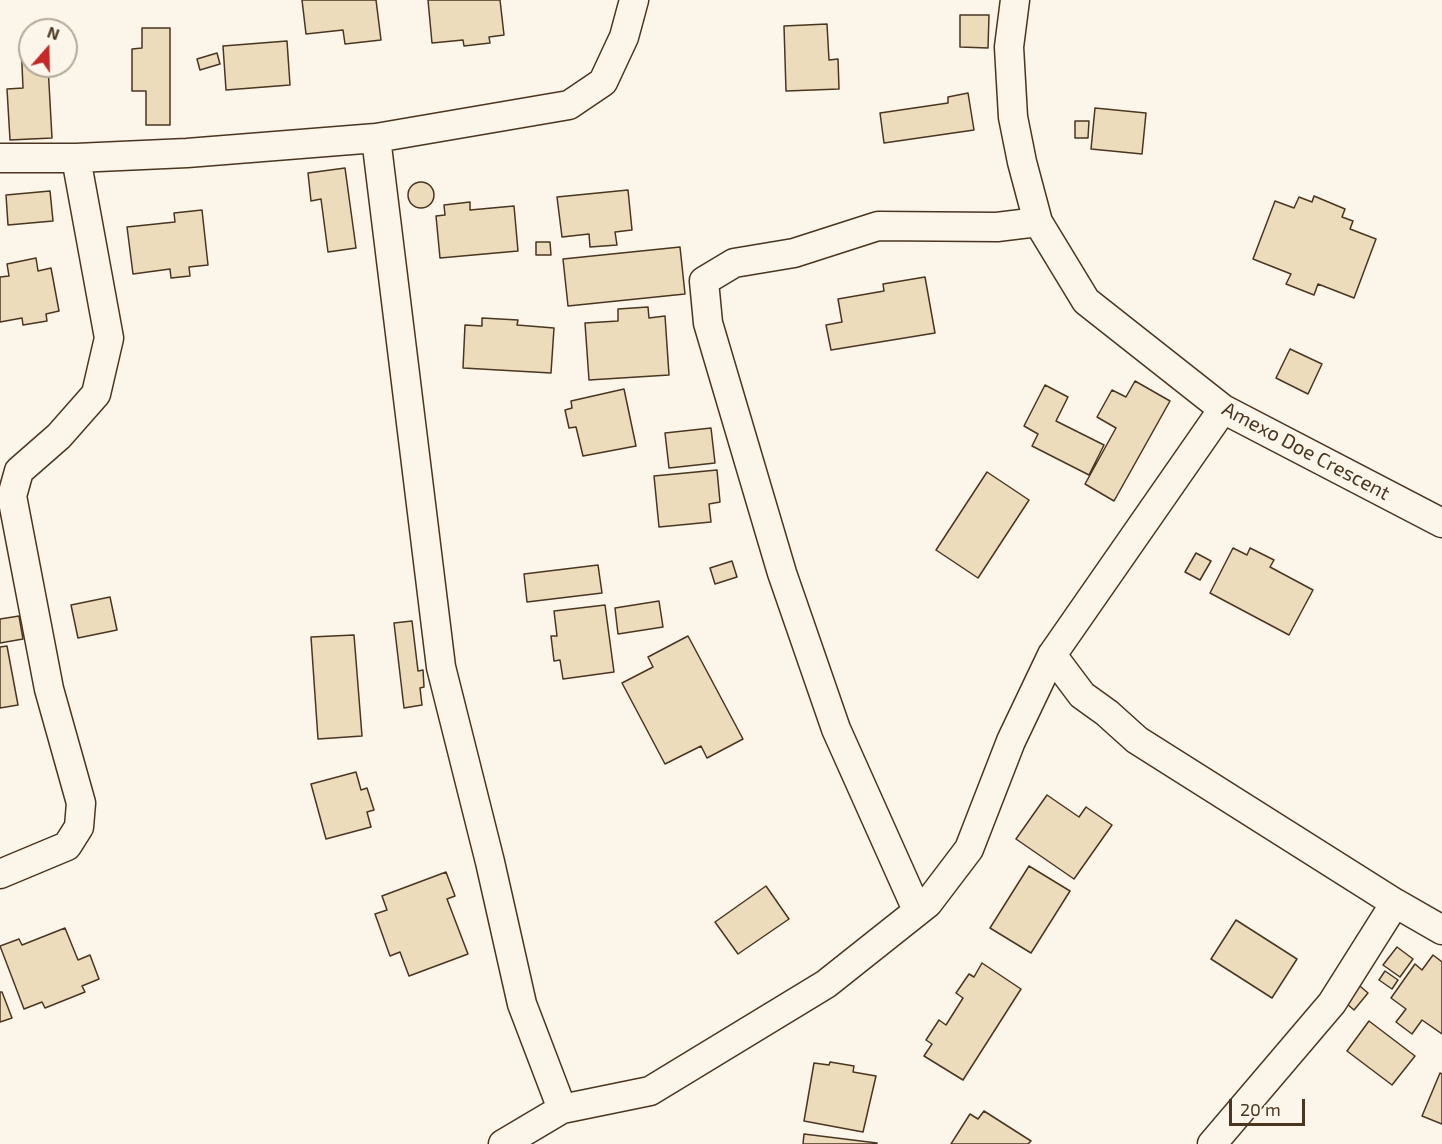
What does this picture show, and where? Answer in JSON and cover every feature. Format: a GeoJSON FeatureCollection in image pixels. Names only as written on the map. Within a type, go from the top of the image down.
{"type":"FeatureCollection","features":[{"type":"Feature","properties":{"kind":"street"},"geometry":{"type":"LineString","coordinates":[[0,158],[76,158],[376,138],[569,105],[603,82],[624,37],[634,0]]}},
{"type":"Feature","properties":{"kind":"street","name":"Amexo Doe Crescent"},"geometry":{"type":"LineString","coordinates":[[1015,0],[1009,47],[1013,117],[1038,222],[1086,301],[1223,409],[1442,523]]}},
{"type":"Feature","properties":{"kind":"street"},"geometry":{"type":"LineString","coordinates":[[376,138],[441,668],[490,861],[522,1004],[562,1109]]}},
{"type":"Feature","properties":{"kind":"street"},"geometry":{"type":"LineString","coordinates":[[0,874],[67,846],[79,827],[81,803],[49,689],[12,496],[20,471],[59,436],[96,394],[109,338],[76,158]]}},
{"type":"Feature","properties":{"kind":"street"},"geometry":{"type":"LineString","coordinates":[[917,910],[836,729],[786,584],[708,323],[704,281],[734,263],[794,253],[878,226],[997,227],[1038,222]]}},
{"type":"Feature","properties":{"kind":"street"},"geometry":{"type":"LineString","coordinates":[[503,1144],[562,1109],[650,1091],[826,984],[928,903],[969,849],[1011,741],[1052,655],[1223,409]]}},
{"type":"Feature","properties":{"kind":"street"},"geometry":{"type":"LineString","coordinates":[[1052,655],[1082,695],[1107,713],[1137,740],[1395,903],[1442,930]]}},
{"type":"Feature","properties":{"kind":"street"},"geometry":{"type":"LineString","coordinates":[[1212,1144],[1332,1002],[1395,903]]}},
{"type":"Feature","properties":{"kind":"building"},"geometry":{"type":"Polygon","coordinates":[[[302,0],[376,0],[381,40],[345,44],[343,30],[306,34],[302,0]]]}},
{"type":"Feature","properties":{"kind":"building"},"geometry":{"type":"Polygon","coordinates":[[[428,0],[500,0],[504,35],[489,37],[490,43],[464,46],[463,40],[432,43],[428,0]]]}},
{"type":"Feature","properties":{"kind":"building"},"geometry":{"type":"Polygon","coordinates":[[[960,15],[989,15],[988,48],[960,47],[960,15]]]}},
{"type":"Feature","properties":{"kind":"building"},"geometry":{"type":"Polygon","coordinates":[[[827,24],[829,60],[838,59],[839,89],[786,91],[784,26],[827,24]]]}},
{"type":"Feature","properties":{"kind":"building"},"geometry":{"type":"Polygon","coordinates":[[[142,28],[170,28],[170,125],[146,125],[146,91],[132,91],[132,49],[142,48],[142,28]]]}},
{"type":"Feature","properties":{"kind":"building"},"geometry":{"type":"Polygon","coordinates":[[[287,41],[290,85],[226,90],[223,46],[287,41]]]}},
{"type":"Feature","properties":{"kind":"building"},"geometry":{"type":"Polygon","coordinates":[[[217,53],[220,64],[200,70],[197,59],[217,53]]]}},
{"type":"Feature","properties":{"kind":"building"},"geometry":{"type":"Polygon","coordinates":[[[23,78],[49,78],[52,138],[10,140],[7,89],[23,88],[23,78]]]}},
{"type":"Feature","properties":{"kind":"building"},"geometry":{"type":"Polygon","coordinates":[[[968,93],[974,130],[884,143],[880,113],[948,103],[948,97],[968,93]]]}},
{"type":"Feature","properties":{"kind":"building"},"geometry":{"type":"Polygon","coordinates":[[[1095,108],[1146,113],[1142,154],[1091,149],[1095,108]]]}},
{"type":"Feature","properties":{"kind":"building"},"geometry":{"type":"Polygon","coordinates":[[[1075,121],[1089,121],[1088,138],[1075,138],[1075,121]]]}},
{"type":"Feature","properties":{"kind":"building"},"geometry":{"type":"Polygon","coordinates":[[[345,168],[356,248],[328,252],[321,199],[311,201],[308,173],[345,168]]]}},
{"type":"Feature","properties":{"kind":"building"},"geometry":{"type":"Polygon","coordinates":[[[421,182],[430,186],[434,195],[430,204],[421,208],[412,204],[408,195],[412,186],[421,182]]]}},
{"type":"Feature","properties":{"kind":"building"},"geometry":{"type":"Polygon","coordinates":[[[628,190],[632,230],[615,232],[617,245],[590,247],[589,234],[562,237],[557,197],[628,190]]]}},
{"type":"Feature","properties":{"kind":"building"},"geometry":{"type":"Polygon","coordinates":[[[50,191],[53,221],[8,225],[6,195],[50,191]]]}},
{"type":"Feature","properties":{"kind":"building"},"geometry":{"type":"Polygon","coordinates":[[[1314,196],[1345,209],[1342,217],[1353,221],[1350,229],[1376,239],[1354,298],[1318,284],[1314,295],[1286,284],[1291,274],[1253,259],[1275,201],[1294,208],[1299,197],[1312,202],[1314,196]]]}},
{"type":"Feature","properties":{"kind":"building"},"geometry":{"type":"Polygon","coordinates":[[[470,202],[470,210],[514,206],[518,251],[440,258],[436,216],[445,215],[444,205],[470,202]]]}},
{"type":"Feature","properties":{"kind":"building"},"geometry":{"type":"Polygon","coordinates":[[[202,210],[208,265],[189,267],[190,276],[171,278],[170,269],[133,274],[127,227],[175,222],[174,213],[202,210]]]}},
{"type":"Feature","properties":{"kind":"building"},"geometry":{"type":"Polygon","coordinates":[[[536,242],[550,242],[551,255],[536,255],[536,242]]]}},
{"type":"Feature","properties":{"kind":"building"},"geometry":{"type":"Polygon","coordinates":[[[680,247],[685,294],[568,306],[563,259],[680,247]]]}},
{"type":"Feature","properties":{"kind":"building"},"geometry":{"type":"Polygon","coordinates":[[[36,258],[38,271],[51,268],[59,311],[46,314],[47,321],[23,325],[22,318],[0,322],[0,277],[9,276],[7,264],[36,258]]]}},
{"type":"Feature","properties":{"kind":"building"},"geometry":{"type":"Polygon","coordinates":[[[925,277],[935,333],[831,350],[826,325],[842,322],[838,299],[884,291],[883,284],[925,277]]]}},
{"type":"Feature","properties":{"kind":"building"},"geometry":{"type":"Polygon","coordinates":[[[648,307],[649,318],[665,316],[669,375],[589,380],[585,323],[618,321],[618,309],[648,307]]]}},
{"type":"Feature","properties":{"kind":"building"},"geometry":{"type":"Polygon","coordinates":[[[482,318],[518,320],[517,325],[554,328],[551,373],[463,368],[465,325],[482,326],[482,318]]]}},
{"type":"Feature","properties":{"kind":"building"},"geometry":{"type":"Polygon","coordinates":[[[1290,349],[1322,364],[1308,394],[1276,378],[1290,349]]]}},
{"type":"Feature","properties":{"kind":"building"},"geometry":{"type":"Polygon","coordinates":[[[1135,381],[1170,401],[1114,501],[1085,484],[1116,428],[1097,417],[1112,390],[1126,397],[1135,381]]]}},
{"type":"Feature","properties":{"kind":"building"},"geometry":{"type":"Polygon","coordinates":[[[1045,385],[1068,397],[1056,421],[1104,445],[1089,475],[1032,446],[1038,434],[1024,426],[1045,385]]]}},
{"type":"Feature","properties":{"kind":"building"},"geometry":{"type":"Polygon","coordinates":[[[624,389],[636,446],[583,456],[576,427],[569,428],[565,410],[572,408],[571,401],[624,389]]]}},
{"type":"Feature","properties":{"kind":"building"},"geometry":{"type":"Polygon","coordinates":[[[711,428],[715,463],[669,468],[665,433],[711,428]]]}},
{"type":"Feature","properties":{"kind":"building"},"geometry":{"type":"Polygon","coordinates":[[[717,470],[720,502],[709,504],[711,522],[659,527],[654,476],[717,470]]]}},
{"type":"Feature","properties":{"kind":"building"},"geometry":{"type":"Polygon","coordinates":[[[987,472],[1029,500],[978,578],[936,550],[987,472]]]}},
{"type":"Feature","properties":{"kind":"building"},"geometry":{"type":"Polygon","coordinates":[[[1233,548],[1247,555],[1250,548],[1274,560],[1270,567],[1313,590],[1289,635],[1210,593],[1233,548]]]}},
{"type":"Feature","properties":{"kind":"building"},"geometry":{"type":"Polygon","coordinates":[[[1196,553],[1211,561],[1200,580],[1185,572],[1196,553]]]}},
{"type":"Feature","properties":{"kind":"building"},"geometry":{"type":"Polygon","coordinates":[[[732,561],[737,577],[715,584],[710,568],[732,561]]]}},
{"type":"Feature","properties":{"kind":"building"},"geometry":{"type":"Polygon","coordinates":[[[598,565],[602,593],[527,602],[524,574],[598,565]]]}},
{"type":"Feature","properties":{"kind":"building"},"geometry":{"type":"Polygon","coordinates":[[[110,597],[117,630],[78,638],[71,605],[110,597]]]}},
{"type":"Feature","properties":{"kind":"building"},"geometry":{"type":"Polygon","coordinates":[[[659,601],[663,627],[618,634],[615,608],[659,601]]]}},
{"type":"Feature","properties":{"kind":"building"},"geometry":{"type":"Polygon","coordinates":[[[605,605],[614,672],[563,679],[560,660],[554,661],[551,636],[557,636],[554,611],[605,605]]]}},
{"type":"Feature","properties":{"kind":"building"},"geometry":{"type":"Polygon","coordinates":[[[19,616],[23,639],[0,643],[0,619],[19,616]]]}},
{"type":"Feature","properties":{"kind":"building"},"geometry":{"type":"Polygon","coordinates":[[[412,621],[418,671],[423,670],[424,687],[420,688],[422,705],[404,708],[394,623],[412,621]]]}},
{"type":"Feature","properties":{"kind":"building"},"geometry":{"type":"Polygon","coordinates":[[[354,635],[362,736],[318,739],[311,637],[354,635]]]}},
{"type":"Feature","properties":{"kind":"building"},"geometry":{"type":"Polygon","coordinates":[[[688,636],[743,739],[707,758],[701,746],[665,764],[622,683],[653,667],[648,657],[688,636]]]}},
{"type":"Feature","properties":{"kind":"building"},"geometry":{"type":"Polygon","coordinates":[[[7,646],[18,705],[0,708],[0,647],[7,646]]]}},
{"type":"Feature","properties":{"kind":"building"},"geometry":{"type":"Polygon","coordinates":[[[356,772],[361,790],[367,788],[374,810],[367,812],[371,827],[326,839],[311,784],[356,772]]]}},
{"type":"Feature","properties":{"kind":"building"},"geometry":{"type":"Polygon","coordinates":[[[1047,795],[1079,817],[1086,807],[1112,825],[1074,879],[1016,839],[1047,795]]]}},
{"type":"Feature","properties":{"kind":"building"},"geometry":{"type":"Polygon","coordinates":[[[1029,866],[1070,891],[1031,953],[990,928],[1029,866]]]}},
{"type":"Feature","properties":{"kind":"building"},"geometry":{"type":"Polygon","coordinates":[[[446,872],[455,896],[447,899],[468,954],[409,976],[400,952],[390,956],[375,914],[387,910],[382,896],[446,872]]]}},
{"type":"Feature","properties":{"kind":"building"},"geometry":{"type":"Polygon","coordinates":[[[766,886],[789,919],[738,954],[715,922],[766,886]]]}},
{"type":"Feature","properties":{"kind":"building"},"geometry":{"type":"Polygon","coordinates":[[[1236,920],[1297,959],[1272,998],[1211,959],[1236,920]]]}},
{"type":"Feature","properties":{"kind":"building"},"geometry":{"type":"Polygon","coordinates":[[[65,928],[78,960],[90,955],[99,979],[82,986],[85,992],[45,1008],[42,1002],[24,1009],[0,946],[19,939],[22,945],[65,928]]]}},
{"type":"Feature","properties":{"kind":"building"},"geometry":{"type":"Polygon","coordinates":[[[1397,947],[1413,959],[1400,977],[1383,965],[1397,947]]]}},
{"type":"Feature","properties":{"kind":"building"},"geometry":{"type":"Polygon","coordinates":[[[1433,955],[1442,962],[1442,1034],[1422,1020],[1412,1034],[1396,1022],[1406,1009],[1391,998],[1415,964],[1422,970],[1433,955]]]}},
{"type":"Feature","properties":{"kind":"building"},"geometry":{"type":"Polygon","coordinates":[[[982,963],[1021,989],[963,1080],[924,1056],[932,1044],[926,1040],[939,1020],[946,1025],[963,998],[956,993],[969,974],[974,977],[982,963]]]}},
{"type":"Feature","properties":{"kind":"building"},"geometry":{"type":"Polygon","coordinates":[[[1385,971],[1398,980],[1392,989],[1379,980],[1385,971]]]}},
{"type":"Feature","properties":{"kind":"building"},"geometry":{"type":"Polygon","coordinates":[[[1354,981],[1368,993],[1354,1010],[1340,998],[1354,981]]]}},
{"type":"Feature","properties":{"kind":"building"},"geometry":{"type":"Polygon","coordinates":[[[0,992],[2,992],[12,1018],[0,1022],[0,992]]]}},
{"type":"Feature","properties":{"kind":"building"},"geometry":{"type":"Polygon","coordinates":[[[1369,1021],[1415,1056],[1392,1085],[1347,1051],[1369,1021]]]}},
{"type":"Feature","properties":{"kind":"building"},"geometry":{"type":"Polygon","coordinates":[[[830,1062],[854,1066],[853,1072],[876,1076],[863,1132],[804,1121],[814,1063],[829,1065],[830,1062]]]}},
{"type":"Feature","properties":{"kind":"building"},"geometry":{"type":"Polygon","coordinates":[[[1440,1073],[1442,1074],[1442,1124],[1422,1116],[1440,1073]]]}},
{"type":"Feature","properties":{"kind":"building"},"geometry":{"type":"Polygon","coordinates":[[[984,1111],[1031,1141],[1028,1144],[951,1144],[970,1114],[978,1119],[984,1111]]]}},
{"type":"Feature","properties":{"kind":"building"},"geometry":{"type":"Polygon","coordinates":[[[804,1134],[877,1143],[877,1144],[803,1144],[804,1134]]]}}]}
